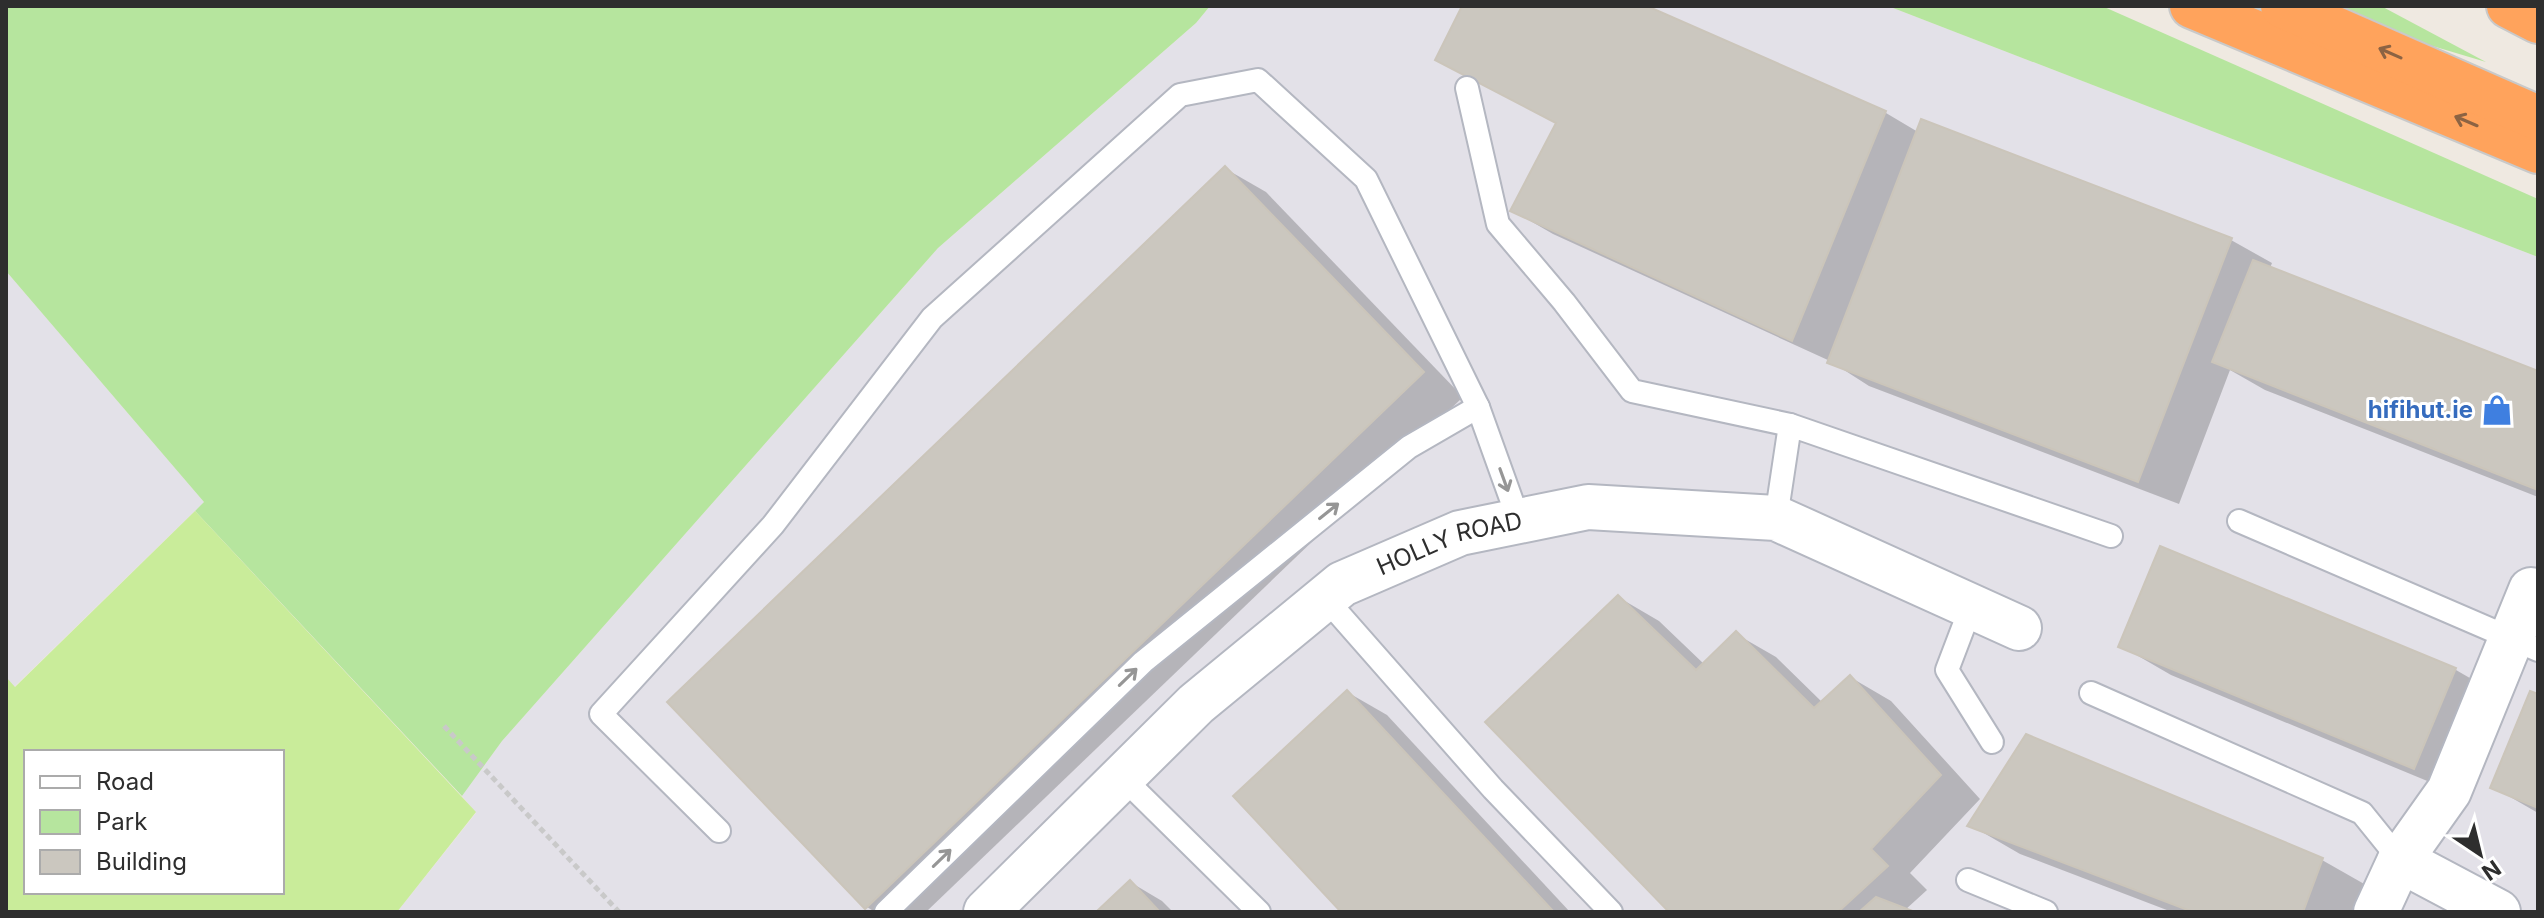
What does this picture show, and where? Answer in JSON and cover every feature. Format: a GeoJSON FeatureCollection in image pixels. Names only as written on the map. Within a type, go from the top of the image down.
{"type":"FeatureCollection","features":[{"type":"Feature","properties":{"kind":"highway"},"geometry":{"type":"LineString","coordinates":[[2192,6],[2538,151]]}},
{"type":"Feature","properties":{"kind":"highway"},"geometry":{"type":"LineString","coordinates":[[2283,6],[2538,118]]}},
{"type":"Feature","properties":{"kind":"highway"},"geometry":{"type":"LineString","coordinates":[[2509,6],[2538,21]]}},
{"type":"Feature","properties":{"kind":"street","name":"HOLLY ROAD"},"geometry":{"type":"LineString","coordinates":[[986,912],[1196,704],[1342,584],[1460,533],[1588,507],[1776,518],[2019,628]]}},
{"type":"Feature","properties":{"kind":"street"},"geometry":{"type":"LineString","coordinates":[[2376,912],[2400,860],[2449,791],[2525,644],[2531,590]]}},
{"type":"Feature","properties":{"kind":"street"},"geometry":{"type":"LineString","coordinates":[[2400,860],[2498,912]]}},
{"type":"Feature","properties":{"kind":"lane"},"geometry":{"type":"LineString","coordinates":[[719,831],[601,714],[773,525],[932,318],[1180,95],[1258,80],[1366,179],[1478,407],[1519,521]]}},
{"type":"Feature","properties":{"kind":"lane"},"geometry":{"type":"LineString","coordinates":[[1467,88],[1498,224],[1564,302],[1632,391],[1790,425],[2111,536]]}},
{"type":"Feature","properties":{"kind":"lane"},"geometry":{"type":"LineString","coordinates":[[886,912],[1143,662],[1409,447],[1478,407]]}},
{"type":"Feature","properties":{"kind":"lane"},"geometry":{"type":"LineString","coordinates":[[1776,518],[1790,425]]}},
{"type":"Feature","properties":{"kind":"lane"},"geometry":{"type":"LineString","coordinates":[[2239,521],[2525,644]]}},
{"type":"Feature","properties":{"kind":"lane"},"geometry":{"type":"LineString","coordinates":[[1325,598],[1493,789],[1611,912]]}},
{"type":"Feature","properties":{"kind":"lane"},"geometry":{"type":"LineString","coordinates":[[1971,607],[1947,670],[1992,742]]}},
{"type":"Feature","properties":{"kind":"lane"},"geometry":{"type":"LineString","coordinates":[[2091,693],[2362,813],[2400,860]]}},
{"type":"Feature","properties":{"kind":"lane"},"geometry":{"type":"LineString","coordinates":[[1122,777],[1259,912]]}},
{"type":"Feature","properties":{"kind":"lane"},"geometry":{"type":"LineString","coordinates":[[1968,880],[2046,912]]}},
{"type":"Feature","properties":{"kind":"path"},"geometry":{"type":"LineString","coordinates":[[444,726],[619,912]]}},
{"type":"Feature","properties":{"kind":"shaded area"},"geometry":{"type":"Polygon","coordinates":[[[1210,6],[1888,6],[2538,257],[2538,912],[397,912],[476,813],[462,796],[502,741],[938,248],[1196,23],[1210,6]]]}},
{"type":"Feature","properties":{"kind":"shaded area"},"geometry":{"type":"Polygon","coordinates":[[[6,271],[204,502],[14,687],[6,677],[6,271]]]}},
{"type":"Feature","properties":{"kind":"green space"},"geometry":{"type":"Polygon","coordinates":[[[6,6],[1210,6],[1196,23],[938,248],[502,741],[462,796],[195,511],[204,502],[6,271],[6,6]]]}},
{"type":"Feature","properties":{"kind":"green space"},"geometry":{"type":"Polygon","coordinates":[[[1888,6],[2102,6],[2538,199],[2538,257],[1888,6]]]}},
{"type":"Feature","properties":{"kind":"green space"},"geometry":{"type":"Polygon","coordinates":[[[2329,6],[2381,6],[2486,62],[2389,33],[2329,6]]]}},
{"type":"Feature","properties":{"kind":"green space"},"geometry":{"type":"Polygon","coordinates":[[[195,511],[476,812],[397,912],[6,912],[6,677],[15,687],[195,511]]]}},
{"type":"Feature","properties":{"kind":"building"},"geometry":{"type":"Polygon","coordinates":[[[1462,6],[1647,6],[1886,111],[1792,341],[1510,211],[1556,123],[1435,60],[1462,6]]]}},
{"type":"Feature","properties":{"kind":"building"},"geometry":{"type":"Polygon","coordinates":[[[1921,119],[2232,238],[2138,482],[1827,363],[1921,119]]]}},
{"type":"Feature","properties":{"kind":"building"},"geometry":{"type":"Polygon","coordinates":[[[1225,166],[1424,372],[865,909],[667,702],[1225,166]]]}},
{"type":"Feature","properties":{"kind":"building"},"geometry":{"type":"Polygon","coordinates":[[[2253,260],[2538,371],[2538,490],[2212,362],[2253,260]]]}},
{"type":"Feature","properties":{"kind":"building"},"geometry":{"type":"Polygon","coordinates":[[[2160,546],[2456,668],[2414,769],[2118,647],[2160,546]]]}},
{"type":"Feature","properties":{"kind":"building"},"geometry":{"type":"Polygon","coordinates":[[[1618,595],[1696,670],[1736,631],[1814,708],[1850,675],[1941,775],[1871,849],[1888,866],[1838,912],[1669,912],[1485,722],[1618,595]]]}},
{"type":"Feature","properties":{"kind":"building"},"geometry":{"type":"Polygon","coordinates":[[[1347,690],[1554,912],[1341,912],[1233,796],[1347,690]]]}},
{"type":"Feature","properties":{"kind":"building"},"geometry":{"type":"Polygon","coordinates":[[[2530,691],[2538,694],[2538,808],[2490,788],[2530,691]]]}},
{"type":"Feature","properties":{"kind":"building"},"geometry":{"type":"Polygon","coordinates":[[[2026,734],[2323,858],[2303,912],[2193,912],[1967,826],[2026,734]]]}},
{"type":"Feature","properties":{"kind":"building"},"geometry":{"type":"Polygon","coordinates":[[[1130,880],[1160,912],[1096,912],[1130,880]]]}},
{"type":"Feature","properties":{"kind":"building"},"geometry":{"type":"Polygon","coordinates":[[[1876,897],[1915,912],[1859,912],[1876,897]]]}},
{"type":"Feature","properties":{"kind":"place","name":"hifihut.ie"},"geometry":{"type":"Point","coordinates":[2497,410]}}]}
